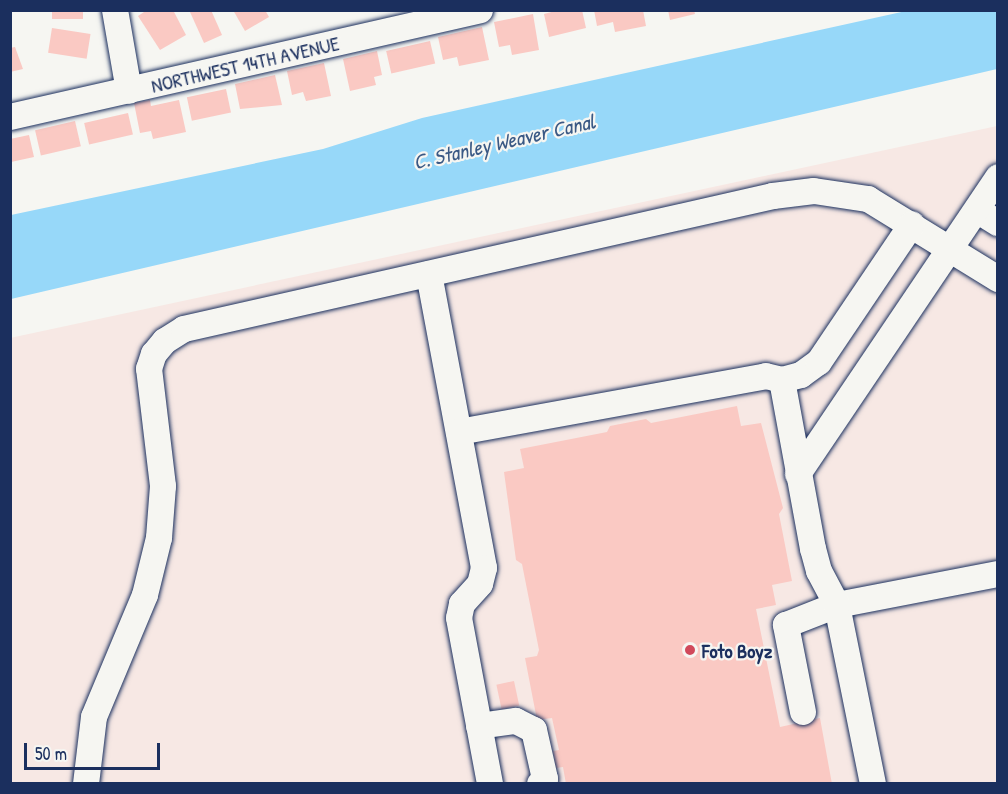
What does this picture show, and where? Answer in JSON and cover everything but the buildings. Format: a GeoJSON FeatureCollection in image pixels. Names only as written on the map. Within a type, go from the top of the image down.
{"type":"FeatureCollection","features":[{"type":"Feature","properties":{"kind":"street"},"geometry":{"type":"LineString","coordinates":[[115,10],[129,91]]}},
{"type":"Feature","properties":{"kind":"street","name":"NORTHWEST 14TH AVENUE"},"geometry":{"type":"LineString","coordinates":[[10,117],[480,10]]}},
{"type":"Feature","properties":{"kind":"street"},"geometry":{"type":"LineString","coordinates":[[798,474],[950,249],[987,216],[998,177]]}},
{"type":"Feature","properties":{"kind":"street"},"geometry":{"type":"LineString","coordinates":[[86,783],[94,717],[141,606],[159,538],[163,486],[148,389],[154,354],[184,329],[773,196],[814,191],[868,199],[998,279]]}},
{"type":"Feature","properties":{"kind":"street"},"geometry":{"type":"LineString","coordinates":[[459,432],[756,378],[782,380],[801,375],[819,363],[912,224]]}},
{"type":"Feature","properties":{"kind":"street"},"geometry":{"type":"LineString","coordinates":[[429,274],[484,568],[480,584],[462,604],[459,618],[490,783]]}},
{"type":"Feature","properties":{"kind":"street"},"geometry":{"type":"LineString","coordinates":[[782,380],[798,474],[819,571],[837,605],[873,783]]}},
{"type":"Feature","properties":{"kind":"street"},"geometry":{"type":"LineString","coordinates":[[803,712],[786,624],[837,605],[998,574]]}},
{"type":"Feature","properties":{"kind":"street"},"geometry":{"type":"LineString","coordinates":[[479,726],[516,721],[534,730],[545,779],[540,783]]}},
{"type":"Feature","properties":{"kind":"shaded area"},"geometry":{"type":"Polygon","coordinates":[[[997,126],[997,783],[11,783],[10,338],[997,126]]]}},
{"type":"Feature","properties":{"kind":"water","name":"C. Stanley Weaver Canal"},"geometry":{"type":"Polygon","coordinates":[[[906,11],[997,11],[997,69],[11,299],[11,215],[323,149],[422,118],[906,11]]]}},
{"type":"Feature","properties":{"kind":"place","name":"Foto Boyz"},"geometry":{"type":"Point","coordinates":[690,650]}}]}
